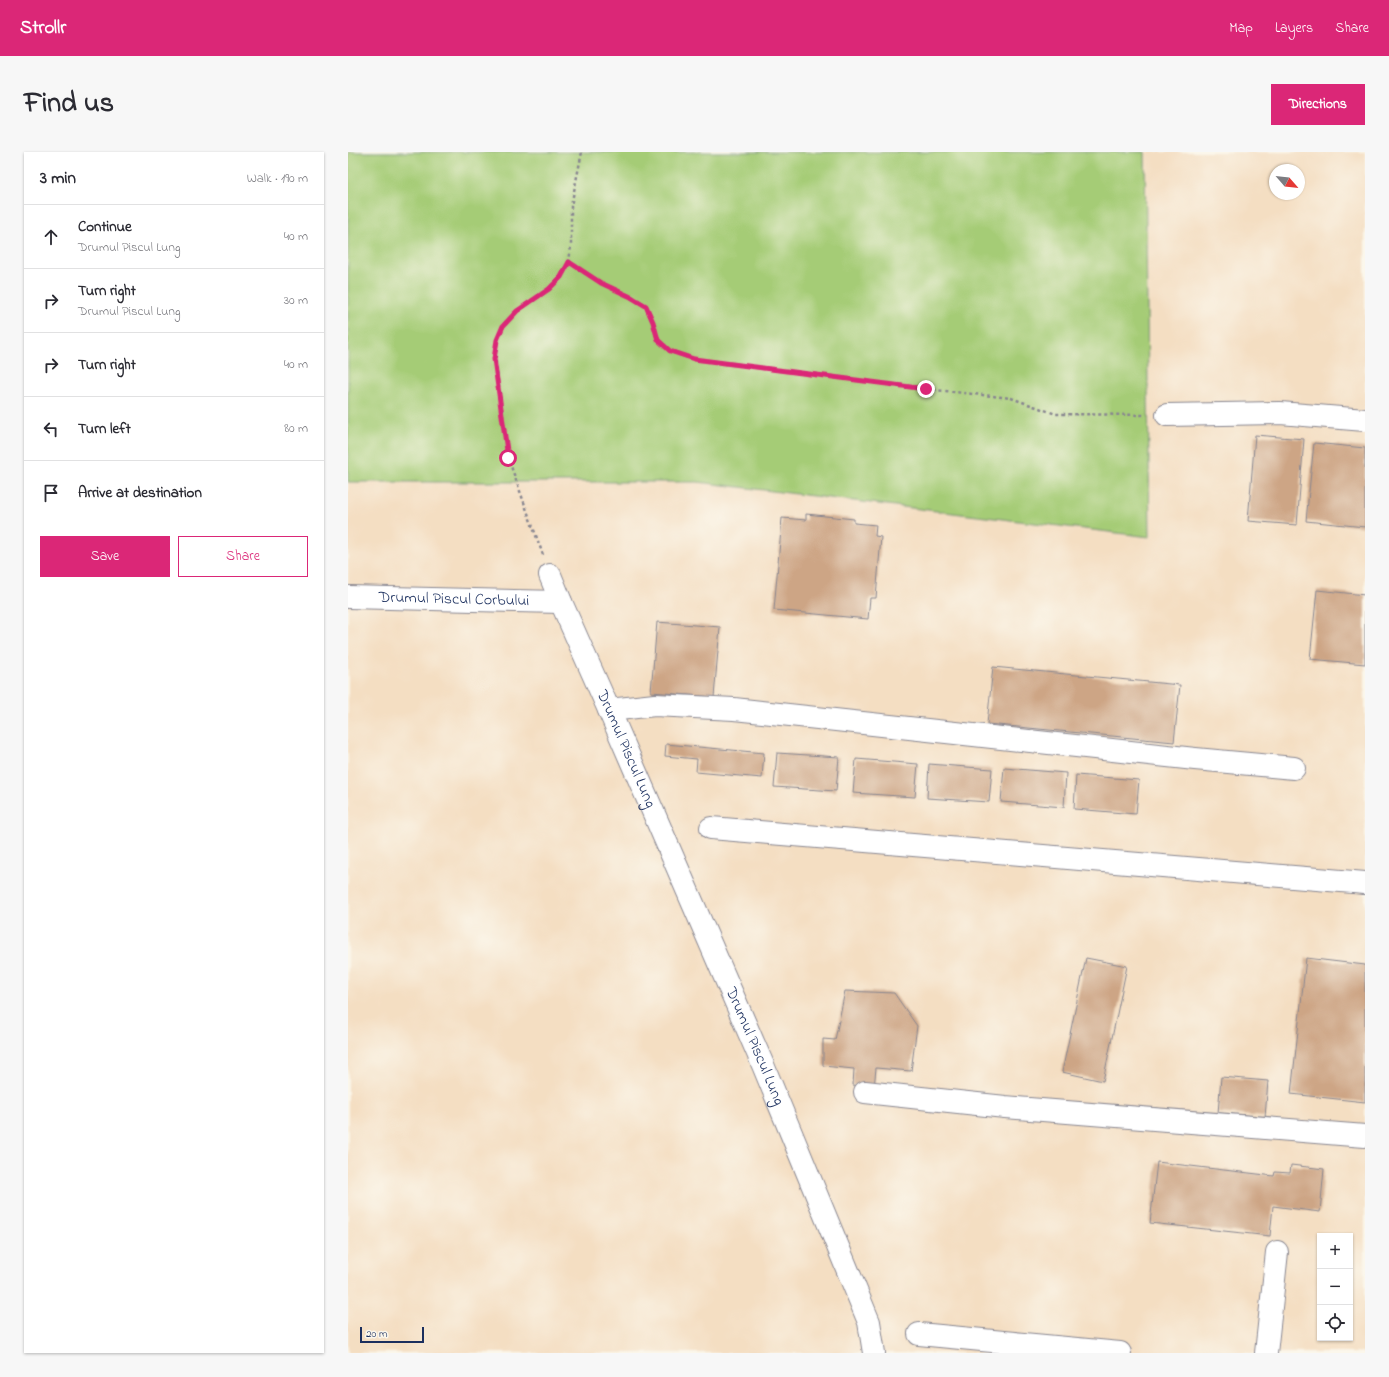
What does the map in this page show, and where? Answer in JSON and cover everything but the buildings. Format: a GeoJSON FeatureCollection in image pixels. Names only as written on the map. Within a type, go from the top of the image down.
{"type":"FeatureCollection","features":[{"type":"Feature","properties":{"kind":"street"},"geometry":{"type":"LineString","coordinates":[[1167,415],[1280,413],[1365,420]]}},
{"type":"Feature","properties":{"kind":"street","name":"Drumul Piscul Lung"},"geometry":{"type":"LineString","coordinates":[[550,575],[560,602],[609,710],[760,1058],[859,1296],[869,1322],[874,1353]]}},
{"type":"Feature","properties":{"kind":"street","name":"Drumul Piscul Corbului"},"geometry":{"type":"LineString","coordinates":[[348,597],[560,602]]}},
{"type":"Feature","properties":{"kind":"street"},"geometry":{"type":"LineString","coordinates":[[609,710],[655,705],[734,710],[1294,768]]}},
{"type":"Feature","properties":{"kind":"street"},"geometry":{"type":"LineString","coordinates":[[711,828],[1365,883]]}},
{"type":"Feature","properties":{"kind":"street"},"geometry":{"type":"LineString","coordinates":[[865,1092],[1013,1108],[1365,1136]]}},
{"type":"Feature","properties":{"kind":"street"},"geometry":{"type":"LineString","coordinates":[[1266,1353],[1277,1252]]}},
{"type":"Feature","properties":{"kind":"street"},"geometry":{"type":"LineString","coordinates":[[919,1334],[1120,1353]]}},
{"type":"Feature","properties":{"kind":"path"},"geometry":{"type":"LineString","coordinates":[[550,575],[508,458],[494,359],[497,340],[503,326],[517,311],[549,289],[561,277],[569,262],[571,246],[571,206],[582,152]]}},
{"type":"Feature","properties":{"kind":"path"},"geometry":{"type":"LineString","coordinates":[[569,262],[601,283],[646,306],[653,322],[658,340],[670,351],[694,359],[926,389],[1011,398],[1056,414],[1167,415]]}},
{"type":"Feature","properties":{"kind":"green space"},"geometry":{"type":"Polygon","coordinates":[[[348,152],[1145,152],[1150,537],[698,482],[348,482],[348,152]]]}},
{"type":"Feature","properties":{"kind":"route"},"geometry":{"type":"LineString","coordinates":[[508,458],[494,359],[497,340],[503,326],[517,311],[549,289],[561,277],[569,262],[601,283],[646,306],[653,322],[658,340],[670,351],[694,359],[926,389]]}}]}
